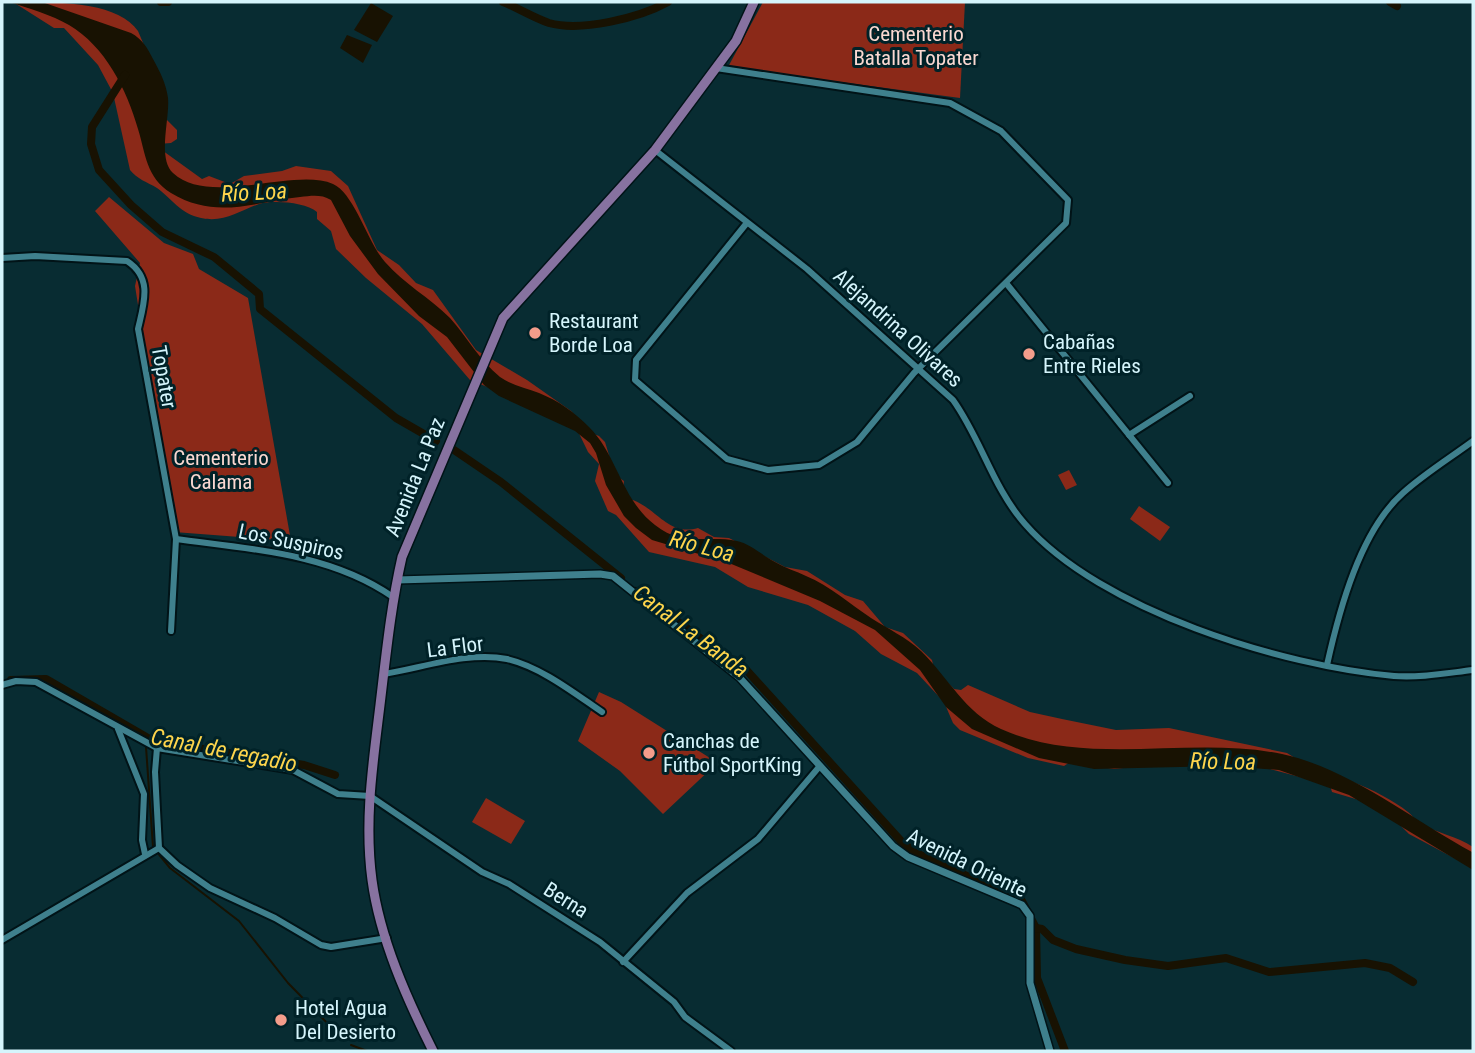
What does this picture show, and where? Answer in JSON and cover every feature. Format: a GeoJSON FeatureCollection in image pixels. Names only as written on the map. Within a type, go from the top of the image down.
{"type":"FeatureCollection","features":[{"type":"Feature","properties":{"kind":"main road","name":"Avenida La Paz"},"geometry":{"type":"LineString","coordinates":[[433,1051],[416,1016],[387,937],[373,883],[370,796],[393,597],[413,525],[503,318],[655,150],[736,41],[754,2]]}},
{"type":"Feature","properties":{"kind":"street"},"geometry":{"type":"LineString","coordinates":[[716,68],[950,103],[1001,131],[1068,200],[1066,223],[919,368],[857,442],[819,465],[768,470],[727,459],[635,380],[634,366],[746,223]]}},
{"type":"Feature","properties":{"kind":"street","name":"Alejandrina Olivares"},"geometry":{"type":"LineString","coordinates":[[655,150],[807,269],[953,400],[966,418],[992,472],[1024,524],[1067,564],[1124,598],[1191,626],[1327,665],[1395,676],[1473,670]]}},
{"type":"Feature","properties":{"kind":"street","name":"Topater"},"geometry":{"type":"LineString","coordinates":[[2,258],[109,259],[127,261],[138,268],[146,290],[138,329],[176,539],[171,631]]}},
{"type":"Feature","properties":{"kind":"street"},"geometry":{"type":"LineString","coordinates":[[1006,282],[1168,483]]}},
{"type":"Feature","properties":{"kind":"street"},"geometry":{"type":"LineString","coordinates":[[1129,435],[1190,396]]}},
{"type":"Feature","properties":{"kind":"street"},"geometry":{"type":"LineString","coordinates":[[1327,665],[1354,575],[1379,520],[1402,494],[1473,442]]}},
{"type":"Feature","properties":{"kind":"street","name":"Los Suspiros"},"geometry":{"type":"LineString","coordinates":[[176,539],[277,553],[330,566],[370,581],[393,597]]}},
{"type":"Feature","properties":{"kind":"street","name":"Avenida Oriente"},"geometry":{"type":"LineString","coordinates":[[397,580],[600,574],[613,576],[739,677],[818,767],[900,852],[1022,905],[1030,916],[1030,983],[1050,1051]]}},
{"type":"Feature","properties":{"kind":"street","name":"La Flor"},"geometry":{"type":"LineString","coordinates":[[384,674],[476,658],[507,659],[565,687],[602,712]]}},
{"type":"Feature","properties":{"kind":"street"},"geometry":{"type":"LineString","coordinates":[[2,685],[16,681],[36,682],[118,729],[158,748],[293,770],[338,794],[370,796]]}},
{"type":"Feature","properties":{"kind":"street"},"geometry":{"type":"LineString","coordinates":[[118,729],[144,794],[142,839],[145,854]]}},
{"type":"Feature","properties":{"kind":"street"},"geometry":{"type":"LineString","coordinates":[[158,748],[155,772],[159,848],[177,865],[210,888],[275,918],[321,945],[331,947],[387,937]]}},
{"type":"Feature","properties":{"kind":"street"},"geometry":{"type":"LineString","coordinates":[[623,962],[687,892],[758,839],[818,767]]}},
{"type":"Feature","properties":{"kind":"street","name":"Berna"},"geometry":{"type":"LineString","coordinates":[[370,796],[482,872],[509,884],[600,942],[674,1002],[695,1026],[731,1051]]}},
{"type":"Feature","properties":{"kind":"street"},"geometry":{"type":"LineString","coordinates":[[2,940],[159,848]]}},
{"type":"Feature","properties":{"kind":"green space"},"geometry":{"type":"Polygon","coordinates":[[[13,2],[82,5],[115,13],[128,21],[138,31],[161,86],[166,91],[165,118],[177,130],[177,139],[171,143],[158,144],[159,148],[202,179],[209,176],[230,184],[244,176],[282,171],[296,166],[331,171],[348,186],[377,250],[399,265],[416,283],[433,290],[476,350],[527,380],[571,411],[591,433],[599,436],[605,442],[615,475],[624,481],[623,490],[629,499],[646,507],[669,524],[687,530],[698,528],[714,537],[729,538],[785,567],[807,571],[845,595],[863,601],[885,627],[903,633],[932,660],[934,669],[954,689],[961,690],[968,685],[1030,712],[1116,730],[1169,728],[1287,753],[1376,792],[1409,813],[1419,823],[1473,847],[1473,868],[1409,834],[1394,819],[1359,800],[1332,792],[1330,785],[1225,757],[1114,769],[1070,762],[1064,766],[1028,758],[960,730],[953,723],[944,702],[917,673],[881,654],[855,631],[808,605],[748,587],[715,567],[649,552],[616,515],[608,511],[595,481],[599,464],[588,452],[573,421],[470,380],[422,324],[366,278],[336,249],[331,231],[317,219],[317,212],[297,204],[272,202],[259,204],[224,218],[201,218],[182,210],[157,188],[136,176],[130,170],[113,93],[98,65],[64,28],[54,28],[13,2]]]}},
{"type":"Feature","properties":{"kind":"green space","name":"Cementerio Batalla Topater"},"geometry":{"type":"Polygon","coordinates":[[[763,2],[965,2],[960,98],[728,67],[763,2]]]}},
{"type":"Feature","properties":{"kind":"green space","name":"Cementerio Calama"},"geometry":{"type":"Polygon","coordinates":[[[109,197],[164,243],[193,254],[199,269],[248,298],[291,541],[174,532],[135,286],[140,263],[95,211],[109,197]]]}},
{"type":"Feature","properties":{"kind":"green space"},"geometry":{"type":"Polygon","coordinates":[[[1069,470],[1077,485],[1066,490],[1058,475],[1069,470]]]}},
{"type":"Feature","properties":{"kind":"green space"},"geometry":{"type":"Polygon","coordinates":[[[1139,506],[1170,527],[1160,541],[1130,519],[1139,506]]]}},
{"type":"Feature","properties":{"kind":"green space","name":"Canchas de Fútbol SportKing"},"geometry":{"type":"Polygon","coordinates":[[[599,692],[621,702],[710,758],[714,766],[663,814],[620,771],[578,741],[599,692]]]}},
{"type":"Feature","properties":{"kind":"green space"},"geometry":{"type":"Polygon","coordinates":[[[486,798],[525,821],[511,844],[472,822],[486,798]]]}},
{"type":"Feature","properties":{"kind":"water","name":"Río Loa"},"geometry":{"type":"Polygon","coordinates":[[[9,2],[42,2],[131,33],[141,41],[158,68],[167,93],[165,148],[168,166],[173,173],[189,183],[229,187],[316,180],[341,189],[379,254],[392,270],[450,318],[479,356],[500,377],[566,407],[583,422],[599,438],[634,503],[665,532],[685,538],[727,539],[742,543],[823,585],[915,646],[977,714],[1001,729],[1034,740],[1069,747],[1247,749],[1307,761],[1380,796],[1472,852],[1473,870],[1349,795],[1279,770],[1223,766],[1094,769],[1039,758],[972,729],[946,707],[920,670],[875,630],[820,601],[729,563],[652,540],[624,516],[606,485],[590,443],[575,431],[499,396],[484,385],[447,337],[419,316],[378,274],[350,236],[331,200],[312,196],[219,207],[204,206],[171,193],[152,173],[128,99],[104,57],[82,34],[69,25],[9,2]]]}},
{"type":"Feature","properties":{"kind":"water"},"geometry":{"type":"Polygon","coordinates":[[[371,3],[393,16],[377,42],[354,30],[371,3]]]}},
{"type":"Feature","properties":{"kind":"water"},"geometry":{"type":"Polygon","coordinates":[[[347,35],[372,45],[363,63],[340,48],[347,35]]]}},
{"type":"Feature","properties":{"kind":"waterway"},"geometry":{"type":"LineString","coordinates":[[161,2],[168,2]]}},
{"type":"Feature","properties":{"kind":"waterway"},"geometry":{"type":"LineString","coordinates":[[503,2],[549,23],[577,26],[626,18],[668,2]]}},
{"type":"Feature","properties":{"kind":"waterway"},"geometry":{"type":"LineString","coordinates":[[1390,2],[1397,6]]}},
{"type":"Feature","properties":{"kind":"waterway"},"geometry":{"type":"LineString","coordinates":[[125,75],[92,127],[91,144],[99,170],[131,205],[162,232],[214,257],[259,294],[260,309],[396,418],[436,441]]}},
{"type":"Feature","properties":{"kind":"waterway","name":"Canal La Banda"},"geometry":{"type":"LineString","coordinates":[[454,450],[501,482],[621,578]]}},
{"type":"Feature","properties":{"kind":"waterway","name":"Canal La Banda"},"geometry":{"type":"LineString","coordinates":[[636,591],[726,657],[740,663],[901,841],[916,853],[1022,901],[1036,928],[1037,978],[1065,1051]]}},
{"type":"Feature","properties":{"kind":"waterway","name":"Canal de regadio"},"geometry":{"type":"LineString","coordinates":[[11,680],[46,679],[153,741],[304,765],[335,775]]}},
{"type":"Feature","properties":{"kind":"waterway"},"geometry":{"type":"LineString","coordinates":[[146,747],[153,847]]}},
{"type":"Feature","properties":{"kind":"waterway"},"geometry":{"type":"LineString","coordinates":[[157,852],[170,868],[239,921],[288,983],[336,1032]]}},
{"type":"Feature","properties":{"kind":"waterway"},"geometry":{"type":"LineString","coordinates":[[1036,928],[1042,929],[1053,940],[1076,949],[1125,960],[1168,966],[1226,958],[1269,972],[1365,963],[1390,968],[1413,982]]}},
{"type":"Feature","properties":{"kind":"waterway"},"geometry":{"type":"LineString","coordinates":[[351,1045],[367,1051]]}},
{"type":"Feature","properties":{"kind":"place","name":"Restaurant Borde Loa"},"geometry":{"type":"Point","coordinates":[535,333]}},
{"type":"Feature","properties":{"kind":"place","name":"Cabañas Entre Rieles"},"geometry":{"type":"Point","coordinates":[1029,354]}},
{"type":"Feature","properties":{"kind":"place","name":"Canchas de Fútbol SportKing"},"geometry":{"type":"Point","coordinates":[649,753]}},
{"type":"Feature","properties":{"kind":"place","name":"Hotel Agua Del Desierto"},"geometry":{"type":"Point","coordinates":[281,1020]}}]}
